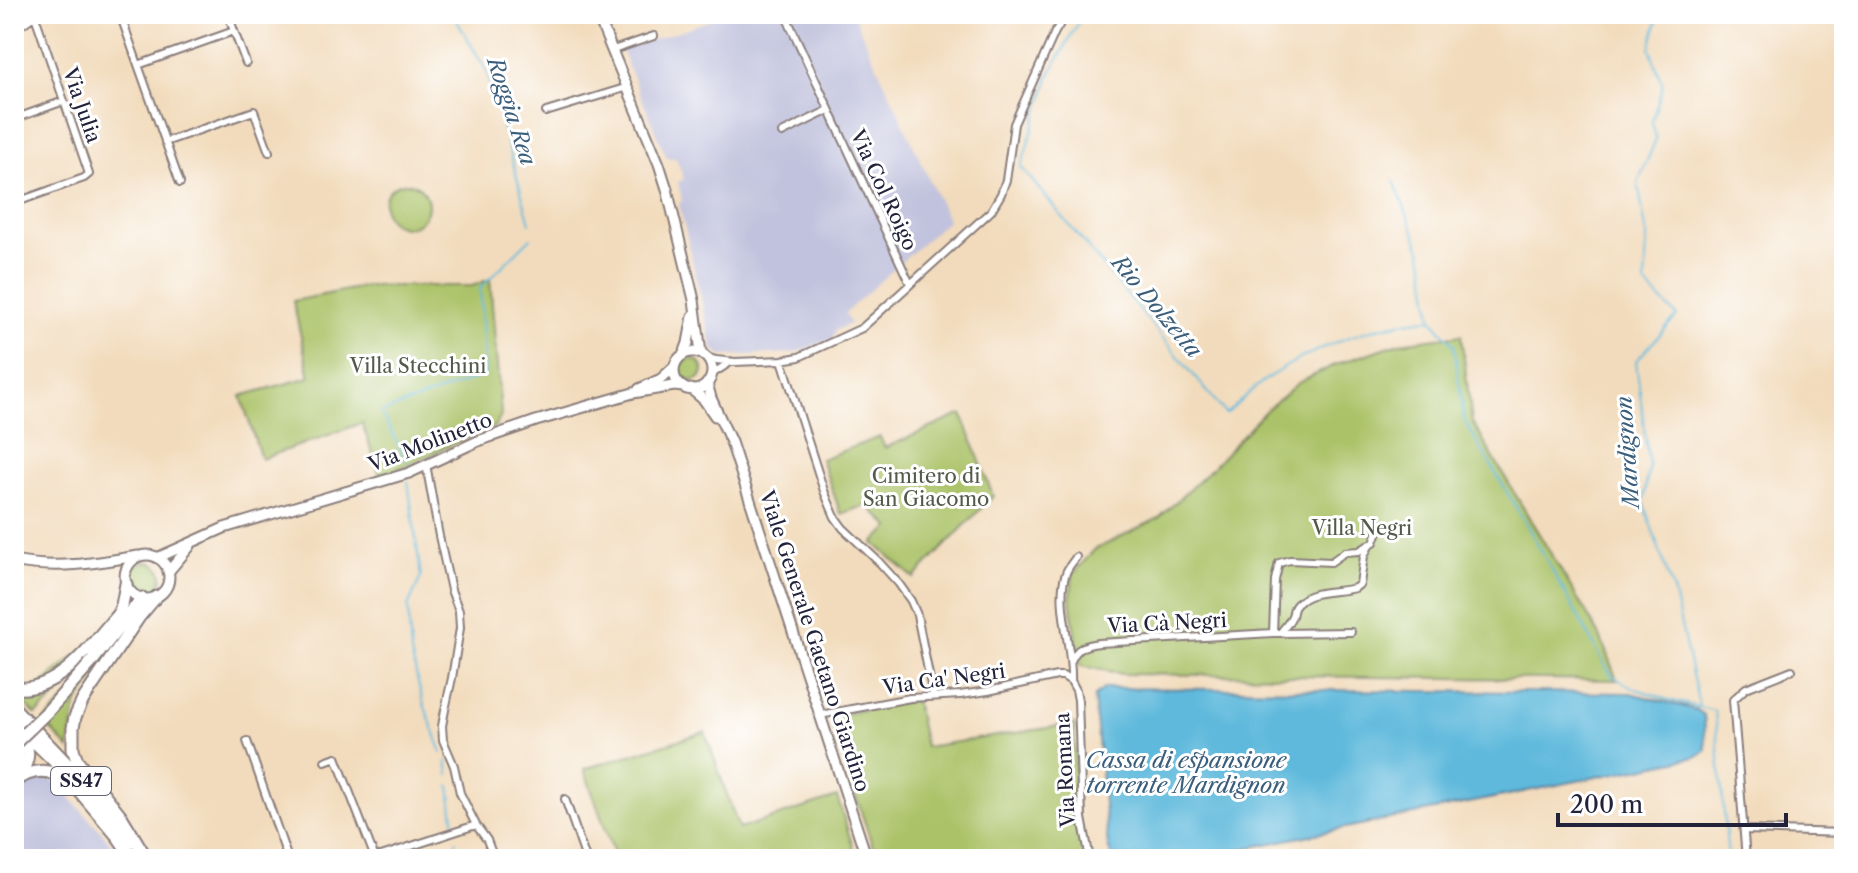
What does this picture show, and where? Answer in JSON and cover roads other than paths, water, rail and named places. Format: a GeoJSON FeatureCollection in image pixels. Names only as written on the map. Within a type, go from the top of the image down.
{"type":"FeatureCollection","features":[{"type":"Feature","properties":{"kind":"highway"},"geometry":{"type":"LineString","coordinates":[[14,688],[40,686],[70,667],[118,614],[126,579]]}},
{"type":"Feature","properties":{"kind":"highway"},"geometry":{"type":"LineString","coordinates":[[144,859],[121,816],[77,760],[72,739],[75,717],[83,700],[156,597]]}},
{"type":"Feature","properties":{"kind":"highway"},"geometry":{"type":"LineString","coordinates":[[14,744],[90,664],[142,598]]}},
{"type":"Feature","properties":{"kind":"highway","name":"SS47"},"geometry":{"type":"LineString","coordinates":[[14,708],[74,771],[144,859]]}},
{"type":"Feature","properties":{"kind":"highway"},"geometry":{"type":"LineString","coordinates":[[14,722],[28,746],[24,769],[16,779]]}},
{"type":"Feature","properties":{"kind":"highway","name":"SS47"},"geometry":{"type":"LineString","coordinates":[[14,722],[53,760],[133,859]]}},
{"type":"Feature","properties":{"kind":"highway"},"geometry":{"type":"LineString","coordinates":[[16,779],[30,772],[59,776],[108,831],[118,837]]}},
{"type":"Feature","properties":{"kind":"main road"},"geometry":{"type":"LineString","coordinates":[[597,14],[667,189],[694,300],[703,355]]}},
{"type":"Feature","properties":{"kind":"main road"},"geometry":{"type":"LineString","coordinates":[[684,354],[694,300]]}},
{"type":"Feature","properties":{"kind":"main road"},"geometry":{"type":"LineString","coordinates":[[695,352],[703,355],[710,362],[709,378],[703,387],[687,388],[676,378],[674,367],[684,354],[695,352]]}},
{"type":"Feature","properties":{"kind":"main road","name":"Via Molinetto"},"geometry":{"type":"LineString","coordinates":[[633,393],[661,379],[674,367]]}},
{"type":"Feature","properties":{"kind":"main road","name":"Viale Generale Gaetano Giardino"},"geometry":{"type":"LineString","coordinates":[[709,378],[711,398],[728,435],[867,859]]}},
{"type":"Feature","properties":{"kind":"main road","name":"Via Molinetto"},"geometry":{"type":"LineString","coordinates":[[157,558],[224,528],[409,473],[478,441],[549,417],[633,393],[674,386],[687,388]]}},
{"type":"Feature","properties":{"kind":"main road","name":"Viale Generale Gaetano Giardino"},"geometry":{"type":"LineString","coordinates":[[687,388],[704,400],[728,435]]}},
{"type":"Feature","properties":{"kind":"main road","name":"Via Molinetto"},"geometry":{"type":"LineString","coordinates":[[156,597],[166,587],[168,572],[195,540]]}},
{"type":"Feature","properties":{"kind":"main road"},"geometry":{"type":"LineString","coordinates":[[126,579],[131,562],[143,556]]}},
{"type":"Feature","properties":{"kind":"main road"},"geometry":{"type":"LineString","coordinates":[[14,561],[54,566],[143,556],[157,558],[168,572]]}},
{"type":"Feature","properties":{"kind":"main road"},"geometry":{"type":"LineString","coordinates":[[106,561],[126,579],[135,596],[156,597]]}},
{"type":"Feature","properties":{"kind":"street"},"geometry":{"type":"LineString","coordinates":[[120,14],[180,183]]}},
{"type":"Feature","properties":{"kind":"street"},"geometry":{"type":"LineString","coordinates":[[228,14],[246,63]]}},
{"type":"Feature","properties":{"kind":"street","name":"Via Col Roigo"},"geometry":{"type":"LineString","coordinates":[[785,14],[910,284]]}},
{"type":"Feature","properties":{"kind":"street","name":"Via Col Roigo"},"geometry":{"type":"LineString","coordinates":[[703,355],[732,362],[782,360],[799,357],[862,328],[991,211],[1006,180],[1014,124],[1066,14]]}},
{"type":"Feature","properties":{"kind":"street"},"geometry":{"type":"LineString","coordinates":[[14,30],[36,15]]}},
{"type":"Feature","properties":{"kind":"street","name":"Via Julia"},"geometry":{"type":"LineString","coordinates":[[14,203],[89,174],[36,15]]}},
{"type":"Feature","properties":{"kind":"street"},"geometry":{"type":"LineString","coordinates":[[138,65],[234,31]]}},
{"type":"Feature","properties":{"kind":"street"},"geometry":{"type":"LineString","coordinates":[[613,50],[654,36]]}},
{"type":"Feature","properties":{"kind":"street"},"geometry":{"type":"LineString","coordinates":[[546,112],[628,87]]}},
{"type":"Feature","properties":{"kind":"street"},"geometry":{"type":"LineString","coordinates":[[14,119],[64,101]]}},
{"type":"Feature","properties":{"kind":"street"},"geometry":{"type":"LineString","coordinates":[[782,133],[829,110]]}},
{"type":"Feature","properties":{"kind":"street"},"geometry":{"type":"LineString","coordinates":[[165,142],[254,111],[269,152]]}},
{"type":"Feature","properties":{"kind":"street"},"geometry":{"type":"LineString","coordinates":[[782,360],[835,517],[899,584],[917,615],[933,695]]}},
{"type":"Feature","properties":{"kind":"street","name":"Via Col Roigo"},"geometry":{"type":"LineString","coordinates":[[709,378],[720,367],[732,362]]}},
{"type":"Feature","properties":{"kind":"street"},"geometry":{"type":"LineString","coordinates":[[426,464],[448,577],[459,611],[460,628],[445,710],[443,740],[454,766],[460,793],[487,840],[494,859]]}},
{"type":"Feature","properties":{"kind":"street"},"geometry":{"type":"LineString","coordinates":[[1276,633],[1288,624],[1299,602],[1317,594],[1355,588],[1360,584],[1364,556],[1377,534],[1378,519]]}},
{"type":"Feature","properties":{"kind":"street"},"geometry":{"type":"LineString","coordinates":[[1276,633],[1275,580],[1279,563],[1290,560],[1331,562],[1345,552],[1359,551],[1369,546]]}},
{"type":"Feature","properties":{"kind":"street"},"geometry":{"type":"LineString","coordinates":[[1071,681],[1063,590],[1066,572],[1076,557]]}},
{"type":"Feature","properties":{"kind":"street","name":"Via Cà Negri"},"geometry":{"type":"LineString","coordinates":[[1071,661],[1082,646],[1099,643],[1351,632]]}},
{"type":"Feature","properties":{"kind":"street"},"geometry":{"type":"LineString","coordinates":[[1746,859],[1733,700],[1746,688],[1792,670]]}},
{"type":"Feature","properties":{"kind":"street","name":"Via Ca' Negri"},"geometry":{"type":"LineString","coordinates":[[820,715],[933,695],[988,691],[1057,676],[1071,681]]}},
{"type":"Feature","properties":{"kind":"street","name":"Via Romana"},"geometry":{"type":"LineString","coordinates":[[1071,681],[1078,700],[1082,818],[1090,859]]}},
{"type":"Feature","properties":{"kind":"street"},"geometry":{"type":"LineString","coordinates":[[247,741],[288,859]]}},
{"type":"Feature","properties":{"kind":"street"},"geometry":{"type":"LineString","coordinates":[[325,761],[336,757],[374,858],[476,825]]}},
{"type":"Feature","properties":{"kind":"street"},"geometry":{"type":"LineString","coordinates":[[565,799],[586,859]]}},
{"type":"Feature","properties":{"kind":"street"},"geometry":{"type":"LineString","coordinates":[[1745,830],[1844,833]]}},
{"type":"Feature","properties":{"kind":"water","name":"Cassa di espansione torrente Mardignon"},"geometry":{"type":"Polygon","coordinates":[[[1105,688],[1630,693],[1697,710],[1704,715],[1706,751],[1695,757],[1193,859],[1113,859],[1108,846],[1094,697],[1105,688]]]}},
{"type":"Feature","properties":{"kind":"waterway","name":"Roggia Rea"},"geometry":{"type":"LineString","coordinates":[[453,14],[486,70],[530,223]]}},
{"type":"Feature","properties":{"kind":"waterway","name":"Rio Dolzetta"},"geometry":{"type":"LineString","coordinates":[[1083,14],[1050,74],[1021,167],[1226,414],[1269,377],[1326,346],[1390,325],[1432,319],[1454,345],[1464,420],[1611,675],[1631,687],[1715,711],[1728,859]]}},
{"type":"Feature","properties":{"kind":"waterway","name":"Mardignon"},"geometry":{"type":"LineString","coordinates":[[1659,14],[1650,49],[1663,85],[1652,121],[1656,139],[1638,183],[1647,236],[1645,284],[1677,316],[1636,361],[1649,467],[1643,502],[1673,590],[1699,705]]}},
{"type":"Feature","properties":{"kind":"waterway","name":"Rio Dolzetta"},"geometry":{"type":"LineString","coordinates":[[1394,181],[1422,252],[1432,318]]}},
{"type":"Feature","properties":{"kind":"waterway","name":"Roggia Rea"},"geometry":{"type":"LineString","coordinates":[[407,461],[381,413],[485,375],[480,288],[531,238]]}},
{"type":"Feature","properties":{"kind":"waterway","name":"Roggia Rea"},"geometry":{"type":"LineString","coordinates":[[408,481],[421,577],[408,607],[411,653],[422,699],[442,753]]}},
{"type":"Feature","properties":{"kind":"waterway","name":"Roggia Rea"},"geometry":{"type":"LineString","coordinates":[[447,761],[449,774]]}},
{"type":"Feature","properties":{"kind":"waterway","name":"Roggia Rea"},"geometry":{"type":"LineString","coordinates":[[450,786],[454,820]]}},
{"type":"Feature","properties":{"kind":"waterway","name":"Roggia Rea"},"geometry":{"type":"LineString","coordinates":[[456,841],[456,859]]}},
{"type":"Feature","properties":{"kind":"park label","name":"Villa Stecchini"},"geometry":{"type":"Point","coordinates":[418,366]}},
{"type":"Feature","properties":{"kind":"park label","name":"Cimitero di San Giacomo"},"geometry":{"type":"Point","coordinates":[926,488]}},
{"type":"Feature","properties":{"kind":"park label","name":"Villa Negri"},"geometry":{"type":"Point","coordinates":[1362,528]}}]}
